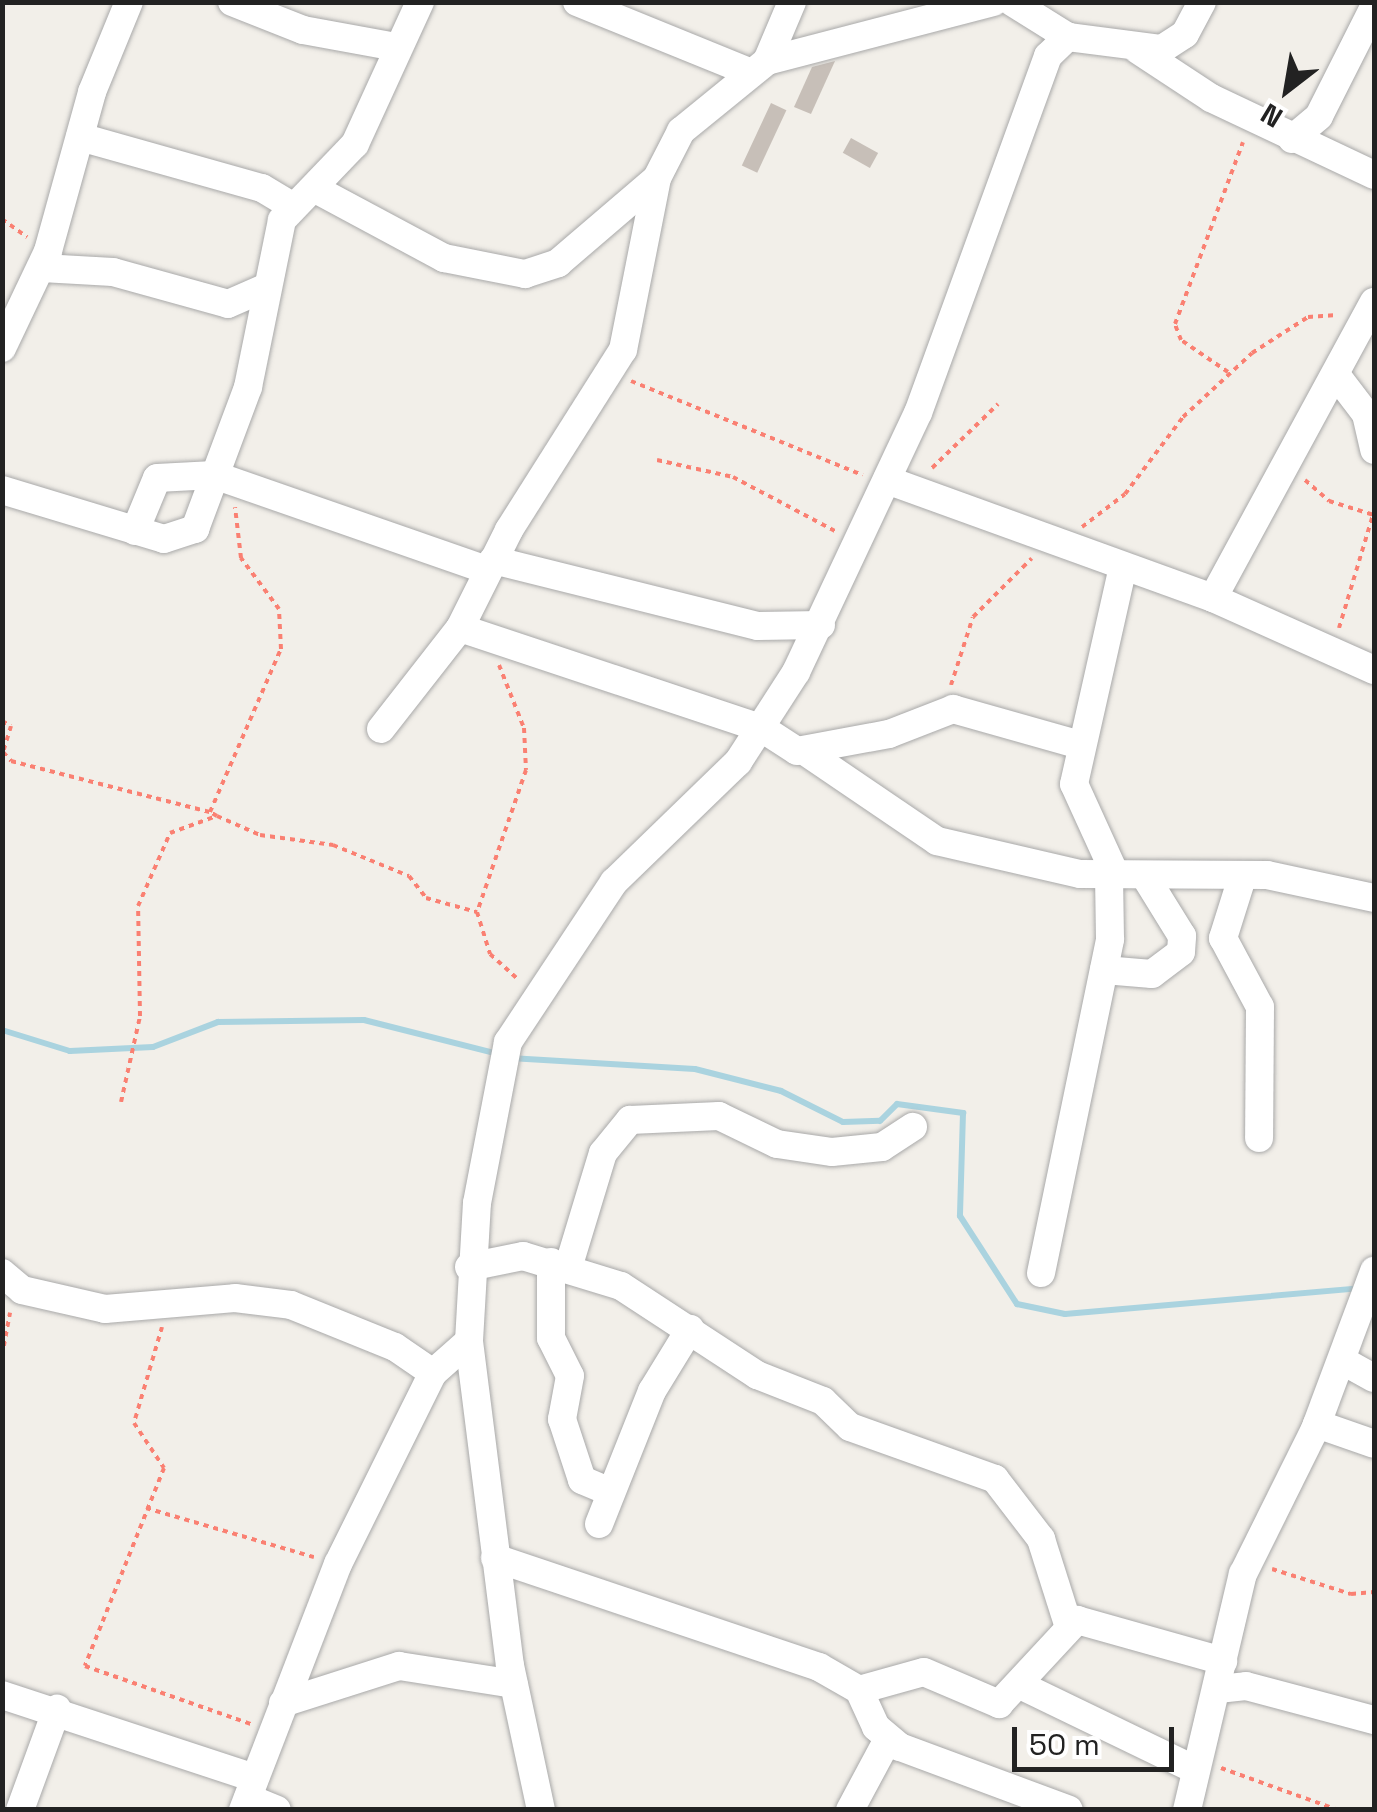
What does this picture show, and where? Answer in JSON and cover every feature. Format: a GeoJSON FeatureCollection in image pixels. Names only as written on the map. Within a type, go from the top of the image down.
{"type":"FeatureCollection","features":[{"type":"Feature","properties":{"kind":"street"},"geometry":{"type":"LineString","coordinates":[[2,348],[42,268],[80,137],[129,2]]}},
{"type":"Feature","properties":{"kind":"street"},"geometry":{"type":"LineString","coordinates":[[232,2],[303,30],[396,48]]}},
{"type":"Feature","properties":{"kind":"street"},"geometry":{"type":"LineString","coordinates":[[2,490],[134,531],[174,539],[195,529],[222,479],[248,387],[267,288],[292,206],[318,190],[355,144],[420,2]]}},
{"type":"Feature","properties":{"kind":"street"},"geometry":{"type":"LineString","coordinates":[[578,2],[757,66],[993,2]]}},
{"type":"Feature","properties":{"kind":"street"},"geometry":{"type":"LineString","coordinates":[[381,729],[460,628],[490,565],[610,372],[634,323],[657,178],[680,131],[757,66],[792,2]]}},
{"type":"Feature","properties":{"kind":"street"},"geometry":{"type":"LineString","coordinates":[[1138,50],[1185,34],[1202,2]]}},
{"type":"Feature","properties":{"kind":"street"},"geometry":{"type":"LineString","coordinates":[[1019,3],[1068,37],[1138,50],[1252,119],[1374,175]]}},
{"type":"Feature","properties":{"kind":"street"},"geometry":{"type":"LineString","coordinates":[[1292,139],[1320,116],[1374,7]]}},
{"type":"Feature","properties":{"kind":"street"},"geometry":{"type":"LineString","coordinates":[[541,1810],[514,1684],[494,1558],[469,1342],[470,1266],[503,1054],[534,992],[614,882],[763,729],[821,625],[887,480],[1036,83],[1068,37]]}},
{"type":"Feature","properties":{"kind":"street"},"geometry":{"type":"LineString","coordinates":[[80,137],[262,188],[292,206]]}},
{"type":"Feature","properties":{"kind":"street"},"geometry":{"type":"LineString","coordinates":[[318,190],[444,258],[525,274],[558,263],[657,178]]}},
{"type":"Feature","properties":{"kind":"street"},"geometry":{"type":"LineString","coordinates":[[42,268],[113,272],[228,304],[267,288]]}},
{"type":"Feature","properties":{"kind":"street"},"geometry":{"type":"LineString","coordinates":[[1213,598],[1283,464],[1340,380],[1374,302]]}},
{"type":"Feature","properties":{"kind":"street"},"geometry":{"type":"LineString","coordinates":[[1340,380],[1366,414],[1374,450]]}},
{"type":"Feature","properties":{"kind":"street"},"geometry":{"type":"LineString","coordinates":[[134,531],[157,478],[222,479],[490,565],[758,626],[821,625]]}},
{"type":"Feature","properties":{"kind":"street"},"geometry":{"type":"LineString","coordinates":[[887,480],[1213,598],[1374,670]]}},
{"type":"Feature","properties":{"kind":"street"},"geometry":{"type":"LineString","coordinates":[[1042,1272],[1104,970],[1112,876],[1108,844],[1075,799],[1080,745],[1123,566]]}},
{"type":"Feature","properties":{"kind":"street"},"geometry":{"type":"LineString","coordinates":[[460,628],[492,642],[763,729],[806,752],[923,837],[1112,876],[1241,881],[1267,874],[1374,898]]}},
{"type":"Feature","properties":{"kind":"street"},"geometry":{"type":"LineString","coordinates":[[806,752],[940,713],[1080,745]]}},
{"type":"Feature","properties":{"kind":"street"},"geometry":{"type":"LineString","coordinates":[[1104,970],[1152,974],[1181,952],[1182,936],[1146,878]]}},
{"type":"Feature","properties":{"kind":"street"},"geometry":{"type":"LineString","coordinates":[[1241,881],[1223,938],[1260,1007],[1258,1138]]}},
{"type":"Feature","properties":{"kind":"street"},"geometry":{"type":"LineString","coordinates":[[610,1492],[582,1480],[562,1419],[570,1376],[550,1338],[559,1265],[603,1153],[630,1120],[719,1116],[777,1144],[832,1152],[882,1147],[913,1127]]}},
{"type":"Feature","properties":{"kind":"street"},"geometry":{"type":"LineString","coordinates":[[470,1266],[495,1258],[559,1265],[622,1286],[757,1374],[823,1401],[850,1427],[995,1478],[1052,1560],[1068,1624]]}},
{"type":"Feature","properties":{"kind":"street"},"geometry":{"type":"LineString","coordinates":[[1187,1810],[1195,1765],[1251,1556],[1344,1361],[1374,1270]]}},
{"type":"Feature","properties":{"kind":"street"},"geometry":{"type":"LineString","coordinates":[[3,1274],[57,1300],[155,1309],[235,1298],[292,1305],[395,1347],[434,1373]]}},
{"type":"Feature","properties":{"kind":"street"},"geometry":{"type":"LineString","coordinates":[[599,1524],[610,1492],[690,1330]]}},
{"type":"Feature","properties":{"kind":"street"},"geometry":{"type":"LineString","coordinates":[[249,1795],[338,1564],[434,1373],[469,1342]]}},
{"type":"Feature","properties":{"kind":"street"},"geometry":{"type":"LineString","coordinates":[[1344,1361],[1374,1378]]}},
{"type":"Feature","properties":{"kind":"street"},"geometry":{"type":"LineString","coordinates":[[1316,1424],[1374,1444]]}},
{"type":"Feature","properties":{"kind":"street"},"geometry":{"type":"LineString","coordinates":[[494,1558],[819,1667],[859,1690],[888,1739],[1069,1810]]}},
{"type":"Feature","properties":{"kind":"street"},"geometry":{"type":"LineString","coordinates":[[859,1690],[902,1671],[1000,1704],[1024,1687],[1068,1624],[1087,1621],[1222,1660]]}},
{"type":"Feature","properties":{"kind":"street"},"geometry":{"type":"LineString","coordinates":[[283,1703],[399,1666],[514,1684]]}},
{"type":"Feature","properties":{"kind":"street"},"geometry":{"type":"LineString","coordinates":[[1218,1689],[1246,1686],[1374,1720]]}},
{"type":"Feature","properties":{"kind":"street"},"geometry":{"type":"LineString","coordinates":[[1024,1687],[1195,1765]]}},
{"type":"Feature","properties":{"kind":"street"},"geometry":{"type":"LineString","coordinates":[[2,1695],[57,1709],[277,1810]]}},
{"type":"Feature","properties":{"kind":"street"},"geometry":{"type":"LineString","coordinates":[[20,1810],[57,1709]]}},
{"type":"Feature","properties":{"kind":"street"},"geometry":{"type":"LineString","coordinates":[[850,1810],[888,1739]]}},
{"type":"Feature","properties":{"kind":"path"},"geometry":{"type":"LineString","coordinates":[[1228,372],[1181,340],[1175,324],[1252,119]]}},
{"type":"Feature","properties":{"kind":"path"},"geometry":{"type":"LineString","coordinates":[[940,713],[987,596],[1125,494],[1228,372],[1292,325],[1346,314]]}},
{"type":"Feature","properties":{"kind":"path"},"geometry":{"type":"LineString","coordinates":[[610,372],[844,472],[887,480]]}},
{"type":"Feature","properties":{"kind":"path"},"geometry":{"type":"LineString","coordinates":[[658,460],[733,478],[860,542]]}},
{"type":"Feature","properties":{"kind":"path"},"geometry":{"type":"LineString","coordinates":[[1283,464],[1329,501],[1374,515],[1333,652]]}},
{"type":"Feature","properties":{"kind":"path"},"geometry":{"type":"LineString","coordinates":[[210,812],[253,729],[283,629],[272,594],[241,558],[222,479]]}},
{"type":"Feature","properties":{"kind":"path"},"geometry":{"type":"LineString","coordinates":[[492,642],[502,686],[520,714],[526,770],[477,912],[490,954],[534,992]]}},
{"type":"Feature","properties":{"kind":"path"},"geometry":{"type":"LineString","coordinates":[[2,721],[11,726],[3,752],[12,761],[210,812],[260,835],[333,845],[409,876],[426,898],[477,912]]}},
{"type":"Feature","properties":{"kind":"path"},"geometry":{"type":"LineString","coordinates":[[120,1102],[140,1016],[138,906],[170,833],[217,816]]}},
{"type":"Feature","properties":{"kind":"path"},"geometry":{"type":"LineString","coordinates":[[2,1356],[11,1318],[3,1274]]}},
{"type":"Feature","properties":{"kind":"path"},"geometry":{"type":"LineString","coordinates":[[155,1309],[164,1337],[134,1424],[163,1459],[85,1666],[272,1732]]}},
{"type":"Feature","properties":{"kind":"path"},"geometry":{"type":"LineString","coordinates":[[146,1508],[338,1564]]}},
{"type":"Feature","properties":{"kind":"path"},"geometry":{"type":"LineString","coordinates":[[1251,1556],[1289,1578],[1374,1592]]}},
{"type":"Feature","properties":{"kind":"path"},"geometry":{"type":"LineString","coordinates":[[1195,1765],[1338,1810]]}},
{"type":"Feature","properties":{"kind":"building"},"geometry":{"type":"Polygon","coordinates":[[[835,61],[811,114],[794,107],[812,67],[835,61]]]}},
{"type":"Feature","properties":{"kind":"building"},"geometry":{"type":"Polygon","coordinates":[[[771,103],[786,110],[757,173],[742,166],[771,103]]]}},
{"type":"Feature","properties":{"kind":"building"},"geometry":{"type":"Polygon","coordinates":[[[851,138],[878,153],[870,168],[843,153],[851,138]]]}},
{"type":"Feature","properties":{"kind":"waterway"},"geometry":{"type":"LineString","coordinates":[[2,1030],[70,1051],[153,1047],[218,1022],[364,1020],[498,1054]]}},
{"type":"Feature","properties":{"kind":"waterway"},"geometry":{"type":"LineString","coordinates":[[510,1058],[695,1069],[781,1091],[843,1122],[880,1121],[897,1104],[963,1113],[960,1216],[1017,1304],[1065,1314],[1361,1288]]}}]}
